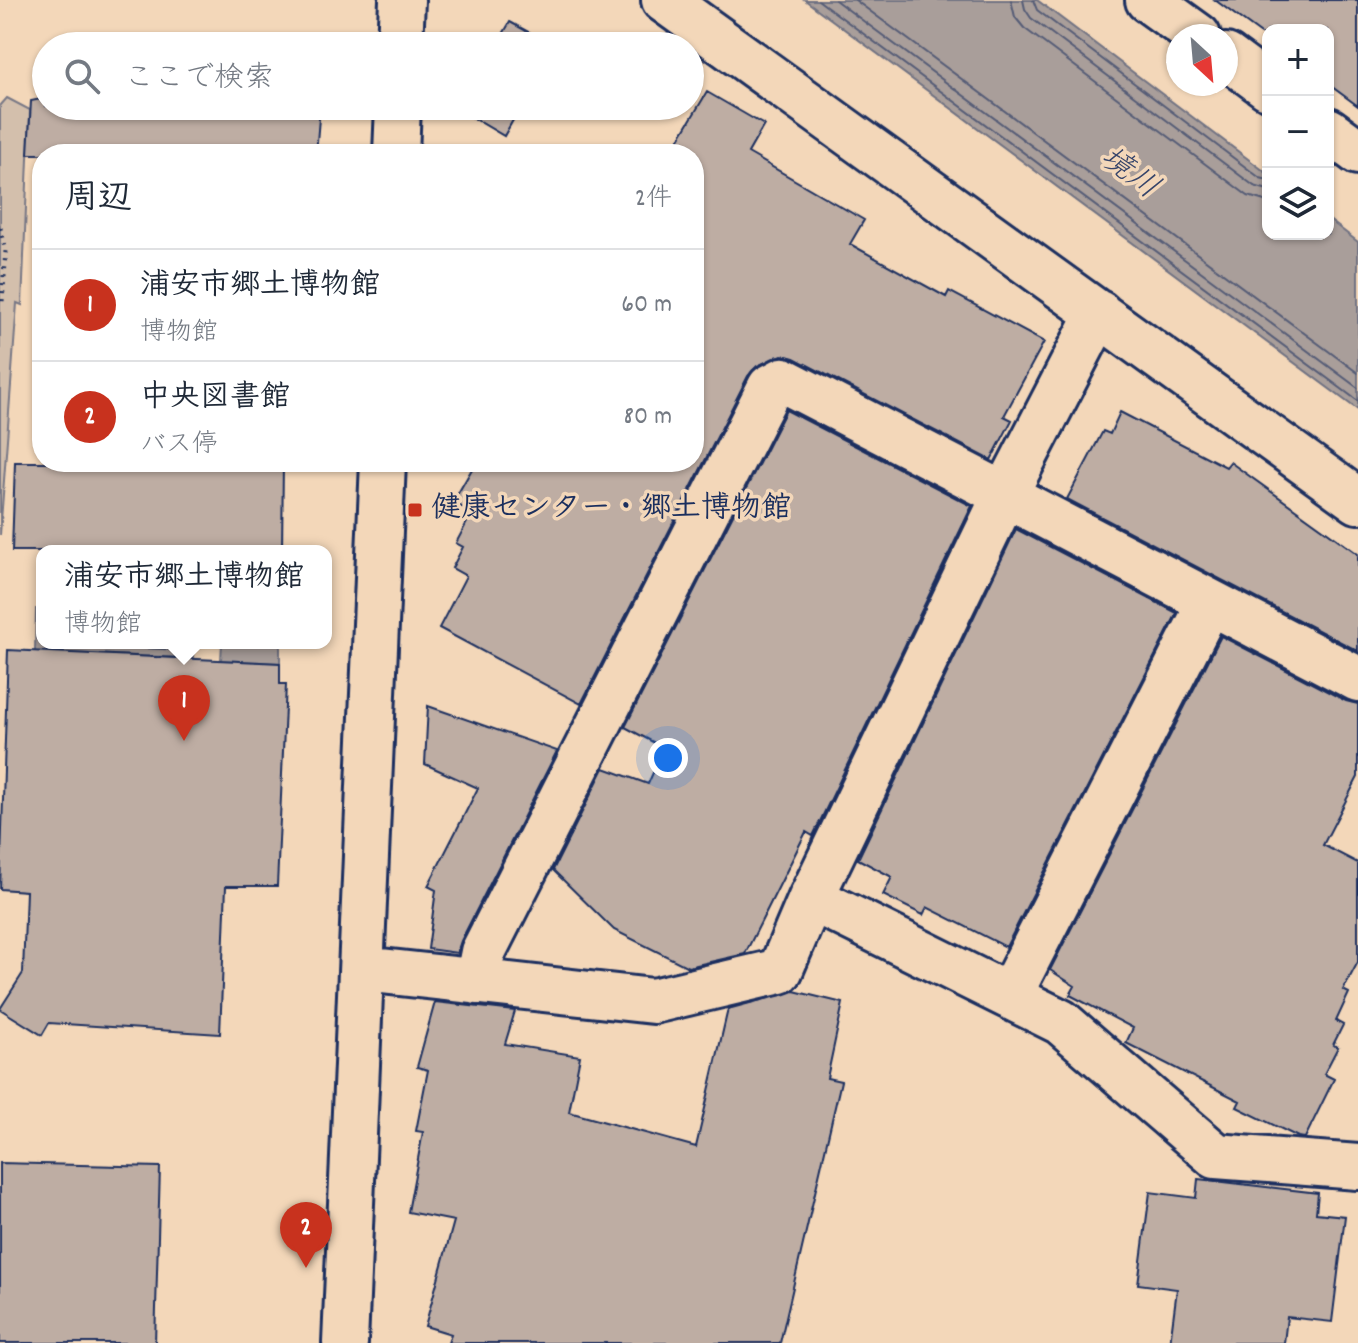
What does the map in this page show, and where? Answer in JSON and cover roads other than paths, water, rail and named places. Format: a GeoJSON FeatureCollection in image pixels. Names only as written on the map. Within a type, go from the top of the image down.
{"type":"FeatureCollection","features":[{"type":"Feature","properties":{"kind":"street"},"geometry":{"type":"LineString","coordinates":[[401,32],[402,0]]}},
{"type":"Feature","properties":{"kind":"street"},"geometry":{"type":"LineString","coordinates":[[1148,0],[1181,24]]}},
{"type":"Feature","properties":{"kind":"street"},"geometry":{"type":"LineString","coordinates":[[680,4],[1358,501]]}},
{"type":"Feature","properties":{"kind":"street"},"geometry":{"type":"LineString","coordinates":[[1238,65],[1262,83]]}},
{"type":"Feature","properties":{"kind":"street"},"geometry":{"type":"LineString","coordinates":[[396,144],[397,120]]}},
{"type":"Feature","properties":{"kind":"street"},"geometry":{"type":"LineString","coordinates":[[1334,134],[1358,152]]}},
{"type":"Feature","properties":{"kind":"street"},"geometry":{"type":"LineString","coordinates":[[363,969],[653,1001],[780,971],[811,898],[1005,495],[1099,313]]}},
{"type":"Feature","properties":{"kind":"street"},"geometry":{"type":"LineString","coordinates":[[477,982],[483,952],[770,387],[783,380],[1358,679]]}},
{"type":"Feature","properties":{"kind":"street"},"geometry":{"type":"LineString","coordinates":[[345,1343],[383,472]]}},
{"type":"Feature","properties":{"kind":"street"},"geometry":{"type":"LineString","coordinates":[[1009,996],[1210,602]]}},
{"type":"Feature","properties":{"kind":"street"},"geometry":{"type":"LineString","coordinates":[[811,898],[1061,1022],[1216,1156],[1358,1167]]}},
{"type":"Feature","properties":{"kind":"water","name":"境川"},"geometry":{"type":"Polygon","coordinates":[[[805,0],[1037,0],[1262,169],[1262,240],[1334,240],[1334,224],[1358,242],[1358,410],[805,0]]]}},
{"type":"Feature","properties":{"kind":"water"},"geometry":{"type":"Polygon","coordinates":[[[36,609],[36,649],[194,649],[193,658],[35,652],[36,609]]]}},
{"type":"Feature","properties":{"kind":"water"},"geometry":{"type":"Polygon","coordinates":[[[222,649],[280,649],[280,663],[221,660],[222,649]]]}},
{"type":"Feature","properties":{"kind":"place","name":"健康センター・郷土博物館"},"geometry":{"type":"Point","coordinates":[415,510]}},
{"type":"Feature","properties":{"kind":"place","name":"浦安市郷土博物館"},"geometry":{"type":"Point","coordinates":[184,741]}},
{"type":"Feature","properties":{"kind":"place","name":"中央図書館"},"geometry":{"type":"Point","coordinates":[306,1268]}}]}
